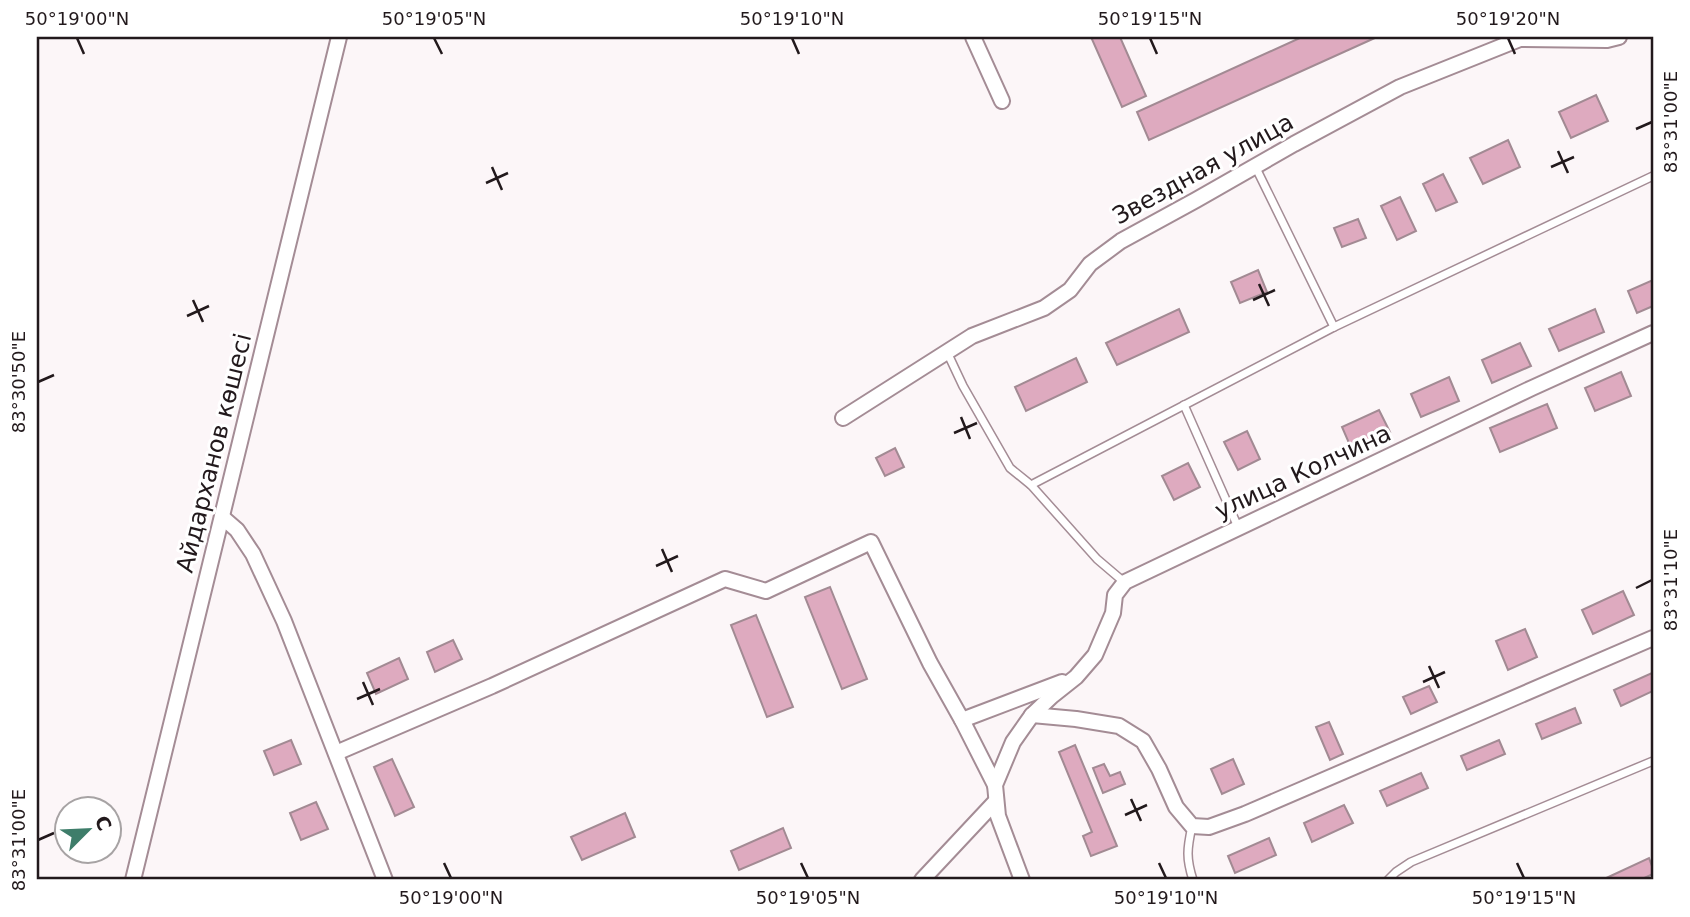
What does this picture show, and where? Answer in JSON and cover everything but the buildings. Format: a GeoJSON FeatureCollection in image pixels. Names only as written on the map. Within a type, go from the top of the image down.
{"type":"FeatureCollection","features":[{"type":"Feature","properties":{"kind":"street","name":"Айдарханов көшесі"},"geometry":{"type":"LineString","coordinates":[[133,880],[339,37]]}},
{"type":"Feature","properties":{"kind":"street"},"geometry":{"type":"LineString","coordinates":[[973,37],[1002,101]]}},
{"type":"Feature","properties":{"kind":"street","name":"Звездная улица"},"geometry":{"type":"LineString","coordinates":[[843,418],[972,337],[1044,308],[1070,290],[1090,264],[1121,241],[1400,87],[1521,38],[1606,40],[1619,37]]}},
{"type":"Feature","properties":{"kind":"street","name":"улица Колчина"},"geometry":{"type":"LineString","coordinates":[[1125,582],[1531,388],[1653,333]]}},
{"type":"Feature","properties":{"kind":"street"},"geometry":{"type":"LineString","coordinates":[[222,517],[237,530],[253,554],[284,621],[385,880]]}},
{"type":"Feature","properties":{"kind":"street"},"geometry":{"type":"LineString","coordinates":[[335,753],[492,686],[725,579],[766,591],[871,542],[930,663],[962,720],[995,793],[998,816],[1022,880]]}},
{"type":"Feature","properties":{"kind":"street"},"geometry":{"type":"LineString","coordinates":[[922,880],[995,793],[1013,743],[1032,715],[1076,677],[1095,655],[1113,613],[1115,594],[1125,582]]}},
{"type":"Feature","properties":{"kind":"street"},"geometry":{"type":"LineString","coordinates":[[1032,715],[1119,726],[1143,741],[1176,807],[1192,826],[1209,827],[1245,814],[1653,638]]}},
{"type":"Feature","properties":{"kind":"street"},"geometry":{"type":"LineString","coordinates":[[962,720],[1076,677]]}},
{"type":"Feature","properties":{"kind":"lane"},"geometry":{"type":"LineString","coordinates":[[1255,166],[1334,327]]}},
{"type":"Feature","properties":{"kind":"lane"},"geometry":{"type":"LineString","coordinates":[[1031,485],[1334,327],[1653,176]]}},
{"type":"Feature","properties":{"kind":"lane"},"geometry":{"type":"LineString","coordinates":[[947,352],[963,386],[1010,468],[1031,485],[1097,559],[1125,582]]}},
{"type":"Feature","properties":{"kind":"lane"},"geometry":{"type":"LineString","coordinates":[[1184,405],[1238,527]]}},
{"type":"Feature","properties":{"kind":"lane"},"geometry":{"type":"LineString","coordinates":[[1388,880],[1411,862],[1653,761]]}},
{"type":"Feature","properties":{"kind":"lane"},"geometry":{"type":"LineString","coordinates":[[1192,826],[1187,849],[1193,880]]}}]}
